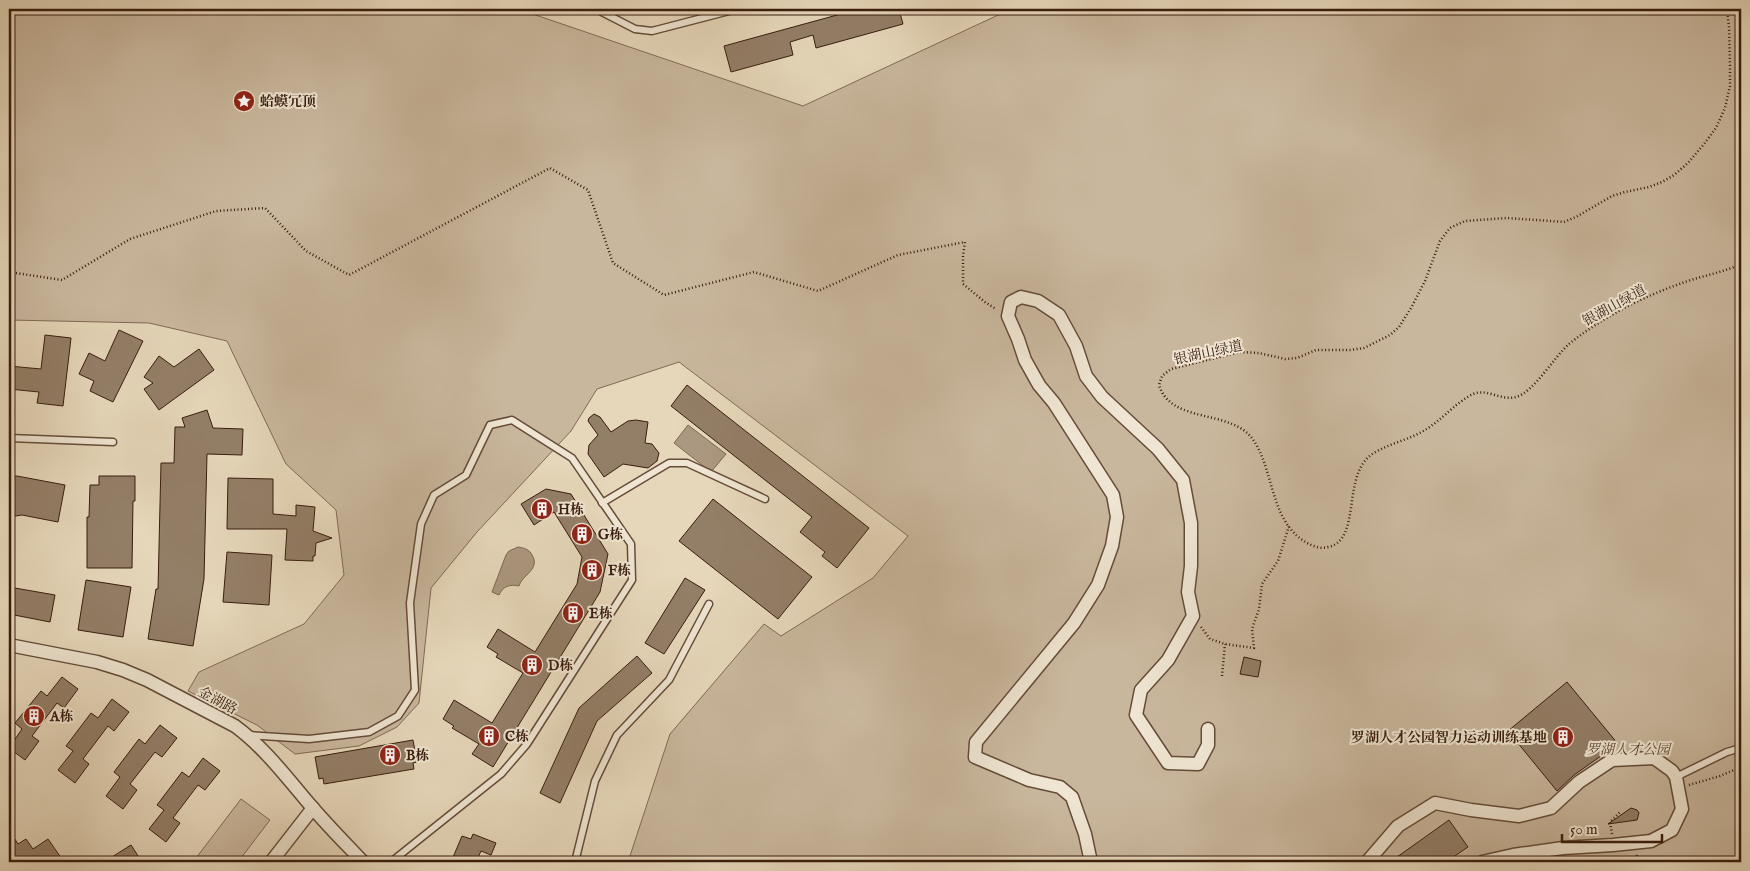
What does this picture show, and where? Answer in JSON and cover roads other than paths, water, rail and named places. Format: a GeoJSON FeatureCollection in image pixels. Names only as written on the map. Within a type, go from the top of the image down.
{"type":"FeatureCollection","features":[{"type":"Feature","properties":{"kind":"street"},"geometry":{"type":"LineString","coordinates":[[1091,862],[1085,834],[1072,797],[1060,787],[1029,780],[975,757],[976,742],[1074,623],[1098,585],[1112,546],[1117,517],[1114,495],[1054,403],[1039,385],[1025,360],[1008,316],[1011,302],[1021,297],[1038,301],[1059,315],[1076,346],[1086,376],[1102,397],[1158,449],[1183,480],[1191,523],[1191,566],[1188,592],[1193,616],[1168,660],[1141,690],[1136,715],[1168,763],[1198,764],[1208,746],[1208,729]]}},
{"type":"Feature","properties":{"kind":"street","name":"金湖路"},"geometry":{"type":"LineString","coordinates":[[9,645],[97,662],[123,670],[147,680],[221,718],[247,735],[269,755],[313,808],[363,862]]}},
{"type":"Feature","properties":{"kind":"street"},"geometry":{"type":"LineString","coordinates":[[1368,862],[1398,826],[1436,803],[1519,816],[1551,808],[1579,782],[1612,760],[1654,758],[1672,771],[1677,782],[1682,810],[1672,830],[1651,841],[1563,848],[1513,855],[1482,862]]}},
{"type":"Feature","properties":{"kind":"street"},"geometry":{"type":"LineString","coordinates":[[271,862],[313,808]]}},
{"type":"Feature","properties":{"kind":"lane"},"geometry":{"type":"LineString","coordinates":[[596,9],[635,29],[652,31],[737,9]]}},
{"type":"Feature","properties":{"kind":"lane"},"geometry":{"type":"LineString","coordinates":[[247,735],[309,739],[369,732],[398,716],[415,690],[410,603],[421,524],[434,495],[466,475],[490,425],[512,420],[572,458],[631,544],[632,580],[527,744],[501,774],[391,862]]}},
{"type":"Feature","properties":{"kind":"lane"},"geometry":{"type":"LineString","coordinates":[[9,438],[113,442]]}},
{"type":"Feature","properties":{"kind":"lane"},"geometry":{"type":"LineString","coordinates":[[602,503],[669,463],[687,462],[765,499]]}},
{"type":"Feature","properties":{"kind":"lane"},"geometry":{"type":"LineString","coordinates":[[575,862],[595,781],[617,735],[670,680],[709,604]]}},
{"type":"Feature","properties":{"kind":"lane"},"geometry":{"type":"LineString","coordinates":[[1677,782],[1727,752],[1741,748]]}},
{"type":"Feature","properties":{"kind":"place","name":"蛤蟆冗顶"},"geometry":{"type":"Point","coordinates":[244,101]}},
{"type":"Feature","properties":{"kind":"place","name":"H栋"},"geometry":{"type":"Point","coordinates":[542,509]}},
{"type":"Feature","properties":{"kind":"place","name":"G栋"},"geometry":{"type":"Point","coordinates":[582,534]}},
{"type":"Feature","properties":{"kind":"place","name":"F栋"},"geometry":{"type":"Point","coordinates":[592,570]}},
{"type":"Feature","properties":{"kind":"place","name":"E栋"},"geometry":{"type":"Point","coordinates":[573,613]}},
{"type":"Feature","properties":{"kind":"place","name":"D栋"},"geometry":{"type":"Point","coordinates":[532,665]}},
{"type":"Feature","properties":{"kind":"place","name":"A栋"},"geometry":{"type":"Point","coordinates":[34,716]}},
{"type":"Feature","properties":{"kind":"place","name":"C栋"},"geometry":{"type":"Point","coordinates":[489,736]}},
{"type":"Feature","properties":{"kind":"place","name":"罗湖人才公园智力运动训练基地"},"geometry":{"type":"Point","coordinates":[1563,737]}},
{"type":"Feature","properties":{"kind":"place","name":"B栋"},"geometry":{"type":"Point","coordinates":[390,755]}},
{"type":"Feature","properties":{"kind":"park label","name":"罗湖人才公园"},"geometry":{"type":"Point","coordinates":[1628,749]}}]}
